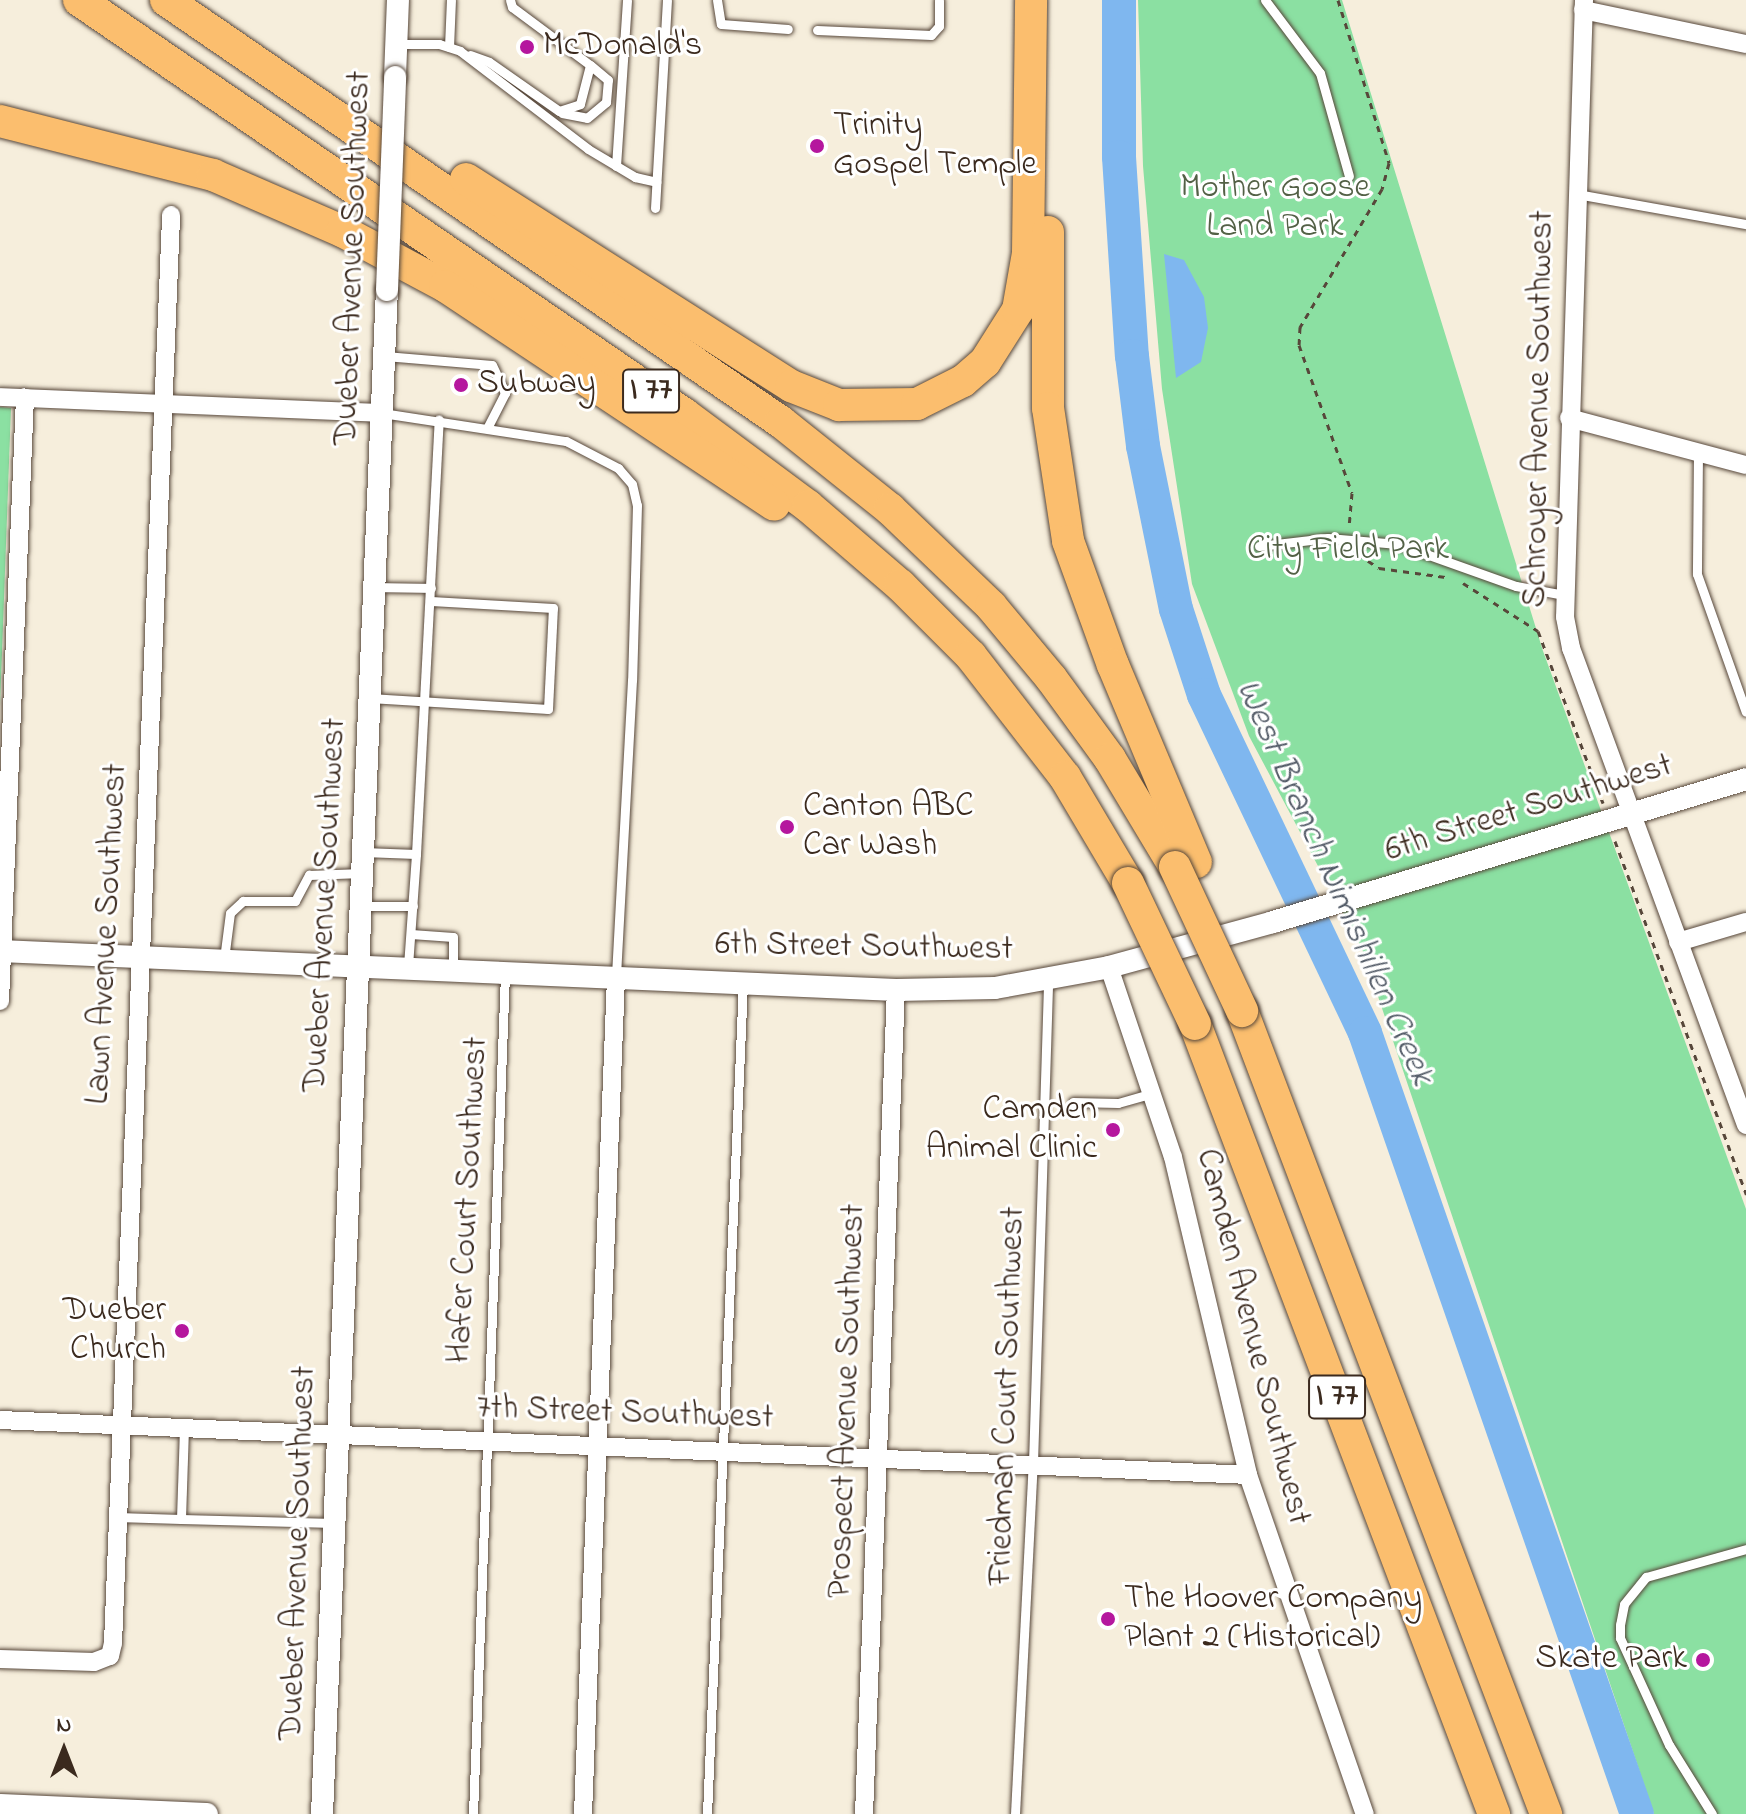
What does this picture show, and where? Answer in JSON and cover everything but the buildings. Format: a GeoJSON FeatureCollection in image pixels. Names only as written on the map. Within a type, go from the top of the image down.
{"type":"FeatureCollection","features":[{"type":"Feature","properties":{"kind":"highway","name":"I 77"},"geometry":{"type":"LineString","coordinates":[[79,0],[684,414],[866,555],[934,618],[1010,703],[1065,777],[1128,883],[1195,1024],[1494,1814]]}},
{"type":"Feature","properties":{"kind":"highway","name":"I 77"},"geometry":{"type":"LineString","coordinates":[[166,0],[781,422],[890,509],[991,606],[1051,678],[1185,864],[1252,1008],[1359,1317],[1546,1814]]}},
{"type":"Feature","properties":{"kind":"highway"},"geometry":{"type":"LineString","coordinates":[[228,42],[423,151],[791,386],[839,405],[889,408],[917,404],[963,381],[998,347],[1018,310],[1028,253],[1031,0]]}},
{"type":"Feature","properties":{"kind":"highway"},"geometry":{"type":"LineString","coordinates":[[1051,0],[1048,408],[1059,499],[1095,621],[1185,864]]}},
{"type":"Feature","properties":{"kind":"highway"},"geometry":{"type":"LineString","coordinates":[[0,121],[213,175],[342,231],[445,286],[778,507],[866,555]]}},
{"type":"Feature","properties":{"kind":"street","name":"Dueber Avenue Southwest"},"geometry":{"type":"LineString","coordinates":[[322,1814],[398,0]]}},
{"type":"Feature","properties":{"kind":"street"},"geometry":{"type":"LineString","coordinates":[[1583,5],[1746,44]]}},
{"type":"Feature","properties":{"kind":"street","name":"Schroyer Avenue Southwest"},"geometry":{"type":"LineString","coordinates":[[1583,5],[1564,595],[1571,648],[1746,1125]]}},
{"type":"Feature","properties":{"kind":"street","name":"Lawn Avenue Southwest"},"geometry":{"type":"LineString","coordinates":[[0,1659],[94,1662],[110,1656],[171,215]]}},
{"type":"Feature","properties":{"kind":"street"},"geometry":{"type":"LineString","coordinates":[[0,397],[382,413]]}},
{"type":"Feature","properties":{"kind":"street"},"geometry":{"type":"LineString","coordinates":[[0,1001],[25,398]]}},
{"type":"Feature","properties":{"kind":"street"},"geometry":{"type":"LineString","coordinates":[[1569,418],[1746,465]]}},
{"type":"Feature","properties":{"kind":"street","name":"6th Street Southwest"},"geometry":{"type":"LineString","coordinates":[[1,951],[357,963],[896,990],[995,988],[1048,981],[1109,967],[1273,922],[1746,779]]}},
{"type":"Feature","properties":{"kind":"street"},"geometry":{"type":"LineString","coordinates":[[1678,942],[1746,922]]}},
{"type":"Feature","properties":{"kind":"street","name":"Camden Avenue Southwest"},"geometry":{"type":"LineString","coordinates":[[1109,967],[1154,1093],[1248,1475],[1365,1814]]}},
{"type":"Feature","properties":{"kind":"street"},"geometry":{"type":"LineString","coordinates":[[583,1814],[616,977]]}},
{"type":"Feature","properties":{"kind":"street","name":"Prospect Avenue Southwest"},"geometry":{"type":"LineString","coordinates":[[864,1814],[896,990]]}},
{"type":"Feature","properties":{"kind":"street","name":"7th Street Southwest"},"geometry":{"type":"LineString","coordinates":[[0,1420],[879,1456],[1248,1475]]}},
{"type":"Feature","properties":{"kind":"street"},"geometry":{"type":"LineString","coordinates":[[0,1805],[103,1812],[207,1814]]}},
{"type":"Feature","properties":{"kind":"lane"},"geometry":{"type":"LineString","coordinates":[[451,0],[454,49]]}},
{"type":"Feature","properties":{"kind":"lane"},"geometry":{"type":"LineString","coordinates":[[396,44],[454,49],[489,62],[559,111],[587,118],[606,102],[608,80],[512,7],[510,0]]}},
{"type":"Feature","properties":{"kind":"lane"},"geometry":{"type":"LineString","coordinates":[[616,166],[627,0]]}},
{"type":"Feature","properties":{"kind":"lane"},"geometry":{"type":"LineString","coordinates":[[655,208],[667,0]]}},
{"type":"Feature","properties":{"kind":"lane"},"geometry":{"type":"LineString","coordinates":[[717,0],[721,24],[788,29]]}},
{"type":"Feature","properties":{"kind":"lane"},"geometry":{"type":"LineString","coordinates":[[817,30],[931,35],[939,26],[939,0]]}},
{"type":"Feature","properties":{"kind":"lane"},"geometry":{"type":"LineString","coordinates":[[1265,0],[1320,73],[1349,176]]}},
{"type":"Feature","properties":{"kind":"lane"},"geometry":{"type":"LineString","coordinates":[[454,49],[616,166],[656,182]]}},
{"type":"Feature","properties":{"kind":"lane"},"geometry":{"type":"LineString","coordinates":[[559,111],[580,104],[590,65]]}},
{"type":"Feature","properties":{"kind":"lane"},"geometry":{"type":"LineString","coordinates":[[1577,194],[1746,224]]}},
{"type":"Feature","properties":{"kind":"lane"},"geometry":{"type":"LineString","coordinates":[[384,356],[492,365],[505,393],[487,428]]}},
{"type":"Feature","properties":{"kind":"lane"},"geometry":{"type":"LineString","coordinates":[[382,413],[566,441],[622,471],[637,500],[616,977]]}},
{"type":"Feature","properties":{"kind":"lane"},"geometry":{"type":"LineString","coordinates":[[408,966],[427,697],[439,420]]}},
{"type":"Feature","properties":{"kind":"lane"},"geometry":{"type":"LineString","coordinates":[[1698,452],[1697,574],[1746,712]]}},
{"type":"Feature","properties":{"kind":"lane"},"geometry":{"type":"LineString","coordinates":[[1259,546],[1350,540],[1420,549],[1516,586],[1564,595]]}},
{"type":"Feature","properties":{"kind":"lane"},"geometry":{"type":"LineString","coordinates":[[375,587],[431,588]]}},
{"type":"Feature","properties":{"kind":"lane"},"geometry":{"type":"LineString","coordinates":[[370,698],[427,697],[548,709],[553,608],[431,601]]}},
{"type":"Feature","properties":{"kind":"lane"},"geometry":{"type":"LineString","coordinates":[[224,959],[230,913],[243,901],[295,901],[309,875],[362,862],[416,854]]}},
{"type":"Feature","properties":{"kind":"lane"},"geometry":{"type":"LineString","coordinates":[[360,906],[413,906]]}},
{"type":"Feature","properties":{"kind":"lane"},"geometry":{"type":"LineString","coordinates":[[411,934],[453,937],[453,969]]}},
{"type":"Feature","properties":{"kind":"lane","name":"Hafer Court Southwest"},"geometry":{"type":"LineString","coordinates":[[473,1814],[505,972]]}},
{"type":"Feature","properties":{"kind":"lane","name":"Friedman Court Southwest"},"geometry":{"type":"LineString","coordinates":[[1015,1814],[1033,1463],[1048,981]]}},
{"type":"Feature","properties":{"kind":"lane"},"geometry":{"type":"LineString","coordinates":[[707,1814],[743,983]]}},
{"type":"Feature","properties":{"kind":"lane"},"geometry":{"type":"LineString","coordinates":[[1073,1102],[1118,1103],[1154,1093]]}},
{"type":"Feature","properties":{"kind":"lane"},"geometry":{"type":"LineString","coordinates":[[181,1519],[184,1428]]}},
{"type":"Feature","properties":{"kind":"lane"},"geometry":{"type":"LineString","coordinates":[[117,1517],[334,1523]]}},
{"type":"Feature","properties":{"kind":"lane"},"geometry":{"type":"LineString","coordinates":[[1712,1814],[1669,1745],[1620,1638],[1620,1625],[1624,1604],[1646,1577],[1746,1549]]}},
{"type":"Feature","properties":{"kind":"path"},"geometry":{"type":"LineString","coordinates":[[1338,0],[1389,163],[1382,189],[1300,327],[1299,345],[1352,493],[1350,540],[1358,556],[1379,568],[1456,579],[1538,631],[1599,794]]}},
{"type":"Feature","properties":{"kind":"path"},"geometry":{"type":"LineString","coordinates":[[1614,840],[1746,1194]]}},
{"type":"Feature","properties":{"kind":"green space","name":"City Field Park"},"geometry":{"type":"Polygon","coordinates":[[[1138,0],[1342,0],[1543,651],[1746,1209],[1746,1814],[1654,1814],[1362,949],[1249,736],[1192,584],[1162,389],[1143,166],[1138,0]]]}},
{"type":"Feature","properties":{"kind":"green space"},"geometry":{"type":"Polygon","coordinates":[[[0,407],[11,408],[0,707],[0,407]]]}},
{"type":"Feature","properties":{"kind":"water"},"geometry":{"type":"Polygon","coordinates":[[[1164,254],[1184,260],[1204,297],[1208,328],[1201,362],[1176,378],[1164,254]]]}},
{"type":"Feature","properties":{"kind":"waterway","name":"West Branch Nimishillen Creek"},"geometry":{"type":"LineString","coordinates":[[1119,0],[1119,157],[1132,356],[1143,446],[1176,609],[1204,695],[1365,1033],[1637,1814]]}},
{"type":"Feature","properties":{"kind":"place","name":"McDonald's"},"geometry":{"type":"Point","coordinates":[527,47]}},
{"type":"Feature","properties":{"kind":"place","name":"Trinity Gospel Temple"},"geometry":{"type":"Point","coordinates":[817,146]}},
{"type":"Feature","properties":{"kind":"place","name":"Subway"},"geometry":{"type":"Point","coordinates":[461,385]}},
{"type":"Feature","properties":{"kind":"place","name":"Canton ABC Car Wash"},"geometry":{"type":"Point","coordinates":[787,827]}},
{"type":"Feature","properties":{"kind":"place","name":"Camden Animal Clinic"},"geometry":{"type":"Point","coordinates":[1113,1130]}},
{"type":"Feature","properties":{"kind":"place","name":"Dueber Church"},"geometry":{"type":"Point","coordinates":[182,1331]}},
{"type":"Feature","properties":{"kind":"place","name":"The Hoover Company Plant 2 (Historical)"},"geometry":{"type":"Point","coordinates":[1108,1619]}},
{"type":"Feature","properties":{"kind":"place","name":"Skate Park"},"geometry":{"type":"Point","coordinates":[1703,1660]}},
{"type":"Feature","properties":{"kind":"park label","name":"Mother Goose Land Park"},"geometry":{"type":"Point","coordinates":[1275,208]}}]}
